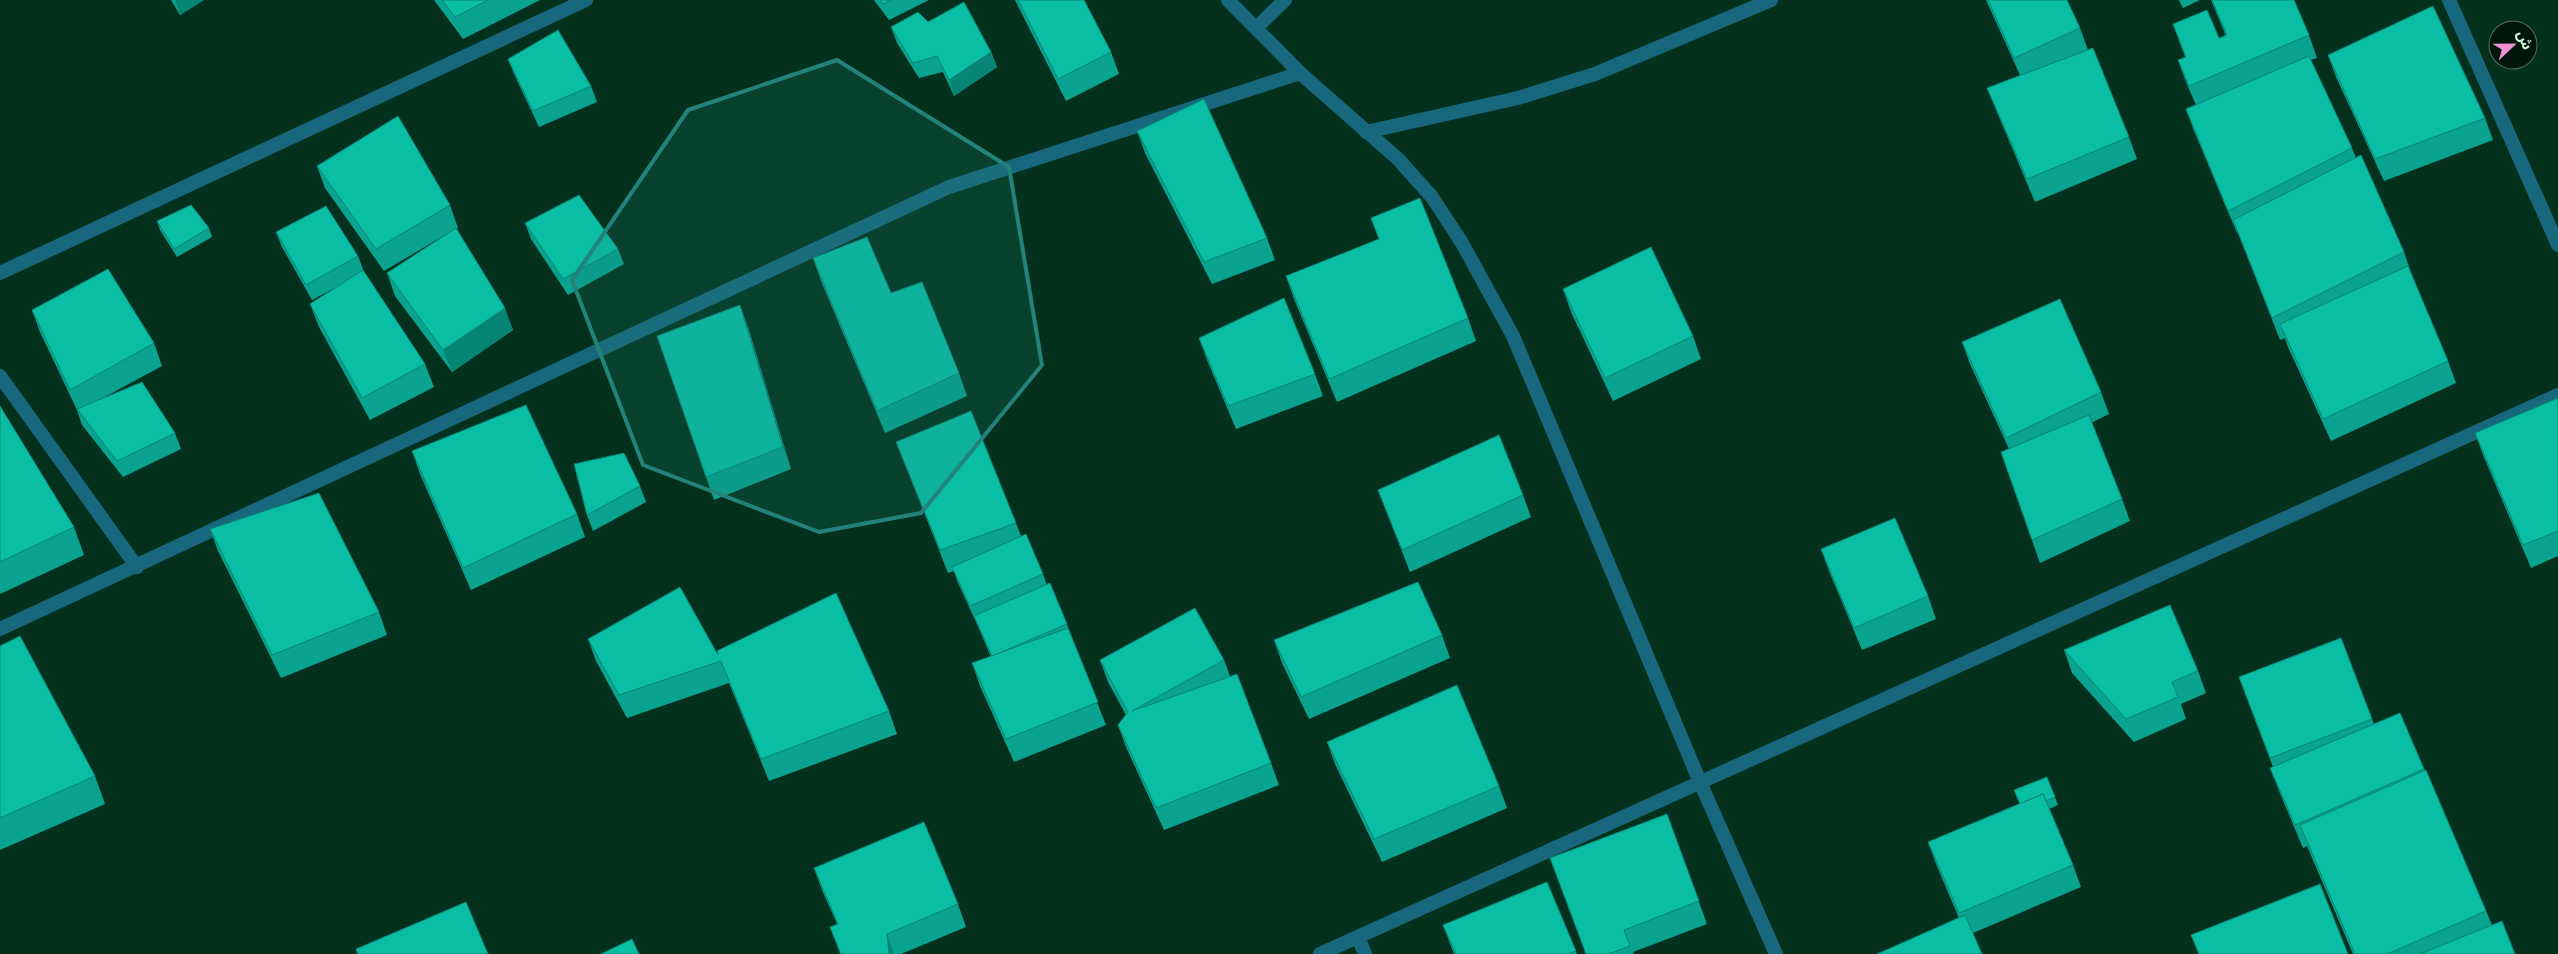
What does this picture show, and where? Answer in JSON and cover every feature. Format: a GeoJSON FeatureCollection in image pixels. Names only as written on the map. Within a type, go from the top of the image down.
{"type":"FeatureCollection","features":[{"type":"Feature","properties":{"kind":"street"},"geometry":{"type":"LineString","coordinates":[[0,273],[586,0]]}},
{"type":"Feature","properties":{"kind":"street"},"geometry":{"type":"LineString","coordinates":[[1228,0],[1257,27],[1300,73],[1398,159],[1432,197],[1462,243],[1513,336],[1700,782],[1776,954]]}},
{"type":"Feature","properties":{"kind":"street"},"geometry":{"type":"LineString","coordinates":[[1257,27],[1285,0]]}},
{"type":"Feature","properties":{"kind":"street"},"geometry":{"type":"LineString","coordinates":[[1366,132],[1518,98],[1595,74],[1771,0]]}},
{"type":"Feature","properties":{"kind":"street"},"geometry":{"type":"LineString","coordinates":[[2449,0],[2558,246]]}},
{"type":"Feature","properties":{"kind":"street"},"geometry":{"type":"LineString","coordinates":[[0,629],[137,567],[949,187],[1300,73]]}},
{"type":"Feature","properties":{"kind":"street"},"geometry":{"type":"LineString","coordinates":[[0,376],[137,567]]}},
{"type":"Feature","properties":{"kind":"street"},"geometry":{"type":"LineString","coordinates":[[1320,954],[2558,394]]}},
{"type":"Feature","properties":{"kind":"street"},"geometry":{"type":"LineString","coordinates":[[1358,937],[1366,954]]}},
{"type":"Feature","properties":{"kind":"highlighted area"},"geometry":{"type":"Polygon","coordinates":[[[837,60],[1009,167],[1042,365],[921,513],[819,532],[643,465],[572,280],[688,110],[837,60]]]}},
{"type":"Feature","properties":{"kind":"building"},"geometry":{"type":"Polygon","coordinates":[[[442,0],[488,0],[455,17],[442,0]]]}},
{"type":"Feature","properties":{"kind":"building"},"geometry":{"type":"Polygon","coordinates":[[[880,0],[891,0],[883,4],[880,0]]]}},
{"type":"Feature","properties":{"kind":"building"},"geometry":{"type":"Polygon","coordinates":[[[1018,0],[1084,0],[1111,52],[1058,79],[1018,0]]]}},
{"type":"Feature","properties":{"kind":"building"},"geometry":{"type":"Polygon","coordinates":[[[1988,0],[2067,0],[2080,28],[2014,58],[1988,0]]]}},
{"type":"Feature","properties":{"kind":"building"},"geometry":{"type":"Polygon","coordinates":[[[2212,0],[2294,0],[2309,35],[2189,86],[2178,60],[2186,57],[2173,24],[2207,10],[2219,38],[2227,35],[2212,0]]]}},
{"type":"Feature","properties":{"kind":"building"},"geometry":{"type":"Polygon","coordinates":[[[964,2],[991,52],[949,80],[937,56],[913,63],[891,27],[918,12],[928,22],[964,2]]]}},
{"type":"Feature","properties":{"kind":"building"},"geometry":{"type":"Polygon","coordinates":[[[2433,6],[2485,118],[2375,159],[2328,55],[2433,6]]]}},
{"type":"Feature","properties":{"kind":"building"},"geometry":{"type":"Polygon","coordinates":[[[558,30],[591,86],[533,111],[508,59],[558,30]]]}},
{"type":"Feature","properties":{"kind":"building"},"geometry":{"type":"Polygon","coordinates":[[[2093,48],[2129,137],[2027,179],[1987,88],[2093,48]]]}},
{"type":"Feature","properties":{"kind":"building"},"geometry":{"type":"Polygon","coordinates":[[[2309,56],[2352,148],[2228,211],[2186,109],[2309,56]]]}},
{"type":"Feature","properties":{"kind":"building"},"geometry":{"type":"Polygon","coordinates":[[[1204,99],[1267,238],[1204,262],[1137,131],[1204,99]]]}},
{"type":"Feature","properties":{"kind":"building"},"geometry":{"type":"Polygon","coordinates":[[[398,116],[450,205],[376,249],[317,166],[398,116]]]}},
{"type":"Feature","properties":{"kind":"building"},"geometry":{"type":"Polygon","coordinates":[[[2361,155],[2404,252],[2272,318],[2233,220],[2361,155]]]}},
{"type":"Feature","properties":{"kind":"building"},"geometry":{"type":"Polygon","coordinates":[[[579,195],[618,249],[563,279],[525,223],[579,195]]]}},
{"type":"Feature","properties":{"kind":"building"},"geometry":{"type":"Polygon","coordinates":[[[1420,198],[1468,318],[1329,379],[1286,276],[1379,239],[1371,218],[1420,198]]]}},
{"type":"Feature","properties":{"kind":"building"},"geometry":{"type":"Polygon","coordinates":[[[191,205],[209,228],[174,249],[157,221],[191,205]]]}},
{"type":"Feature","properties":{"kind":"building"},"geometry":{"type":"Polygon","coordinates":[[[326,206],[358,256],[306,285],[276,232],[326,206]]]}},
{"type":"Feature","properties":{"kind":"building"},"geometry":{"type":"Polygon","coordinates":[[[456,228],[505,308],[443,350],[387,273],[456,228]]]}},
{"type":"Feature","properties":{"kind":"building"},"geometry":{"type":"Polygon","coordinates":[[[867,237],[891,293],[922,282],[959,373],[877,411],[813,258],[867,237]]]}},
{"type":"Feature","properties":{"kind":"building"},"geometry":{"type":"Polygon","coordinates":[[[1651,247],[1693,336],[1605,378],[1563,289],[1651,247]]]}},
{"type":"Feature","properties":{"kind":"building"},"geometry":{"type":"Polygon","coordinates":[[[2408,266],[2448,361],[2323,419],[2280,324],[2408,266]]]}},
{"type":"Feature","properties":{"kind":"building"},"geometry":{"type":"Polygon","coordinates":[[[108,269],[154,343],[70,390],[32,310],[108,269]]]}},
{"type":"Feature","properties":{"kind":"building"},"geometry":{"type":"Polygon","coordinates":[[[363,270],[425,364],[362,398],[310,304],[363,270]]]}},
{"type":"Feature","properties":{"kind":"building"},"geometry":{"type":"Polygon","coordinates":[[[1284,298],[1315,374],[1228,406],[1199,338],[1284,298]]]}},
{"type":"Feature","properties":{"kind":"building"},"geometry":{"type":"Polygon","coordinates":[[[2060,299],[2101,392],[2006,438],[1962,342],[2060,299]]]}},
{"type":"Feature","properties":{"kind":"building"},"geometry":{"type":"Polygon","coordinates":[[[740,305],[783,447],[706,477],[657,336],[740,305]]]}},
{"type":"Feature","properties":{"kind":"building"},"geometry":{"type":"Polygon","coordinates":[[[142,382],[175,433],[117,461],[77,409],[142,382]]]}},
{"type":"Feature","properties":{"kind":"building"},"geometry":{"type":"Polygon","coordinates":[[[2558,398],[2558,531],[2523,545],[2475,433],[2558,398]]]}},
{"type":"Feature","properties":{"kind":"building"},"geometry":{"type":"Polygon","coordinates":[[[526,405],[577,514],[463,568],[412,451],[526,405]]]}},
{"type":"Feature","properties":{"kind":"building"},"geometry":{"type":"Polygon","coordinates":[[[0,406],[74,527],[0,562],[0,406]]]}},
{"type":"Feature","properties":{"kind":"building"},"geometry":{"type":"Polygon","coordinates":[[[971,411],[1016,523],[940,550],[896,442],[971,411]]]}},
{"type":"Feature","properties":{"kind":"building"},"geometry":{"type":"Polygon","coordinates":[[[2089,415],[2122,499],[2032,540],[2001,452],[2089,415]]]}},
{"type":"Feature","properties":{"kind":"building"},"geometry":{"type":"Polygon","coordinates":[[[1499,435],[1523,495],[1402,550],[1378,490],[1499,435]]]}},
{"type":"Feature","properties":{"kind":"building"},"geometry":{"type":"Polygon","coordinates":[[[624,453],[640,486],[587,515],[574,464],[624,453]]]}},
{"type":"Feature","properties":{"kind":"building"},"geometry":{"type":"Polygon","coordinates":[[[319,493],[379,612],[272,655],[210,529],[319,493]]]}},
{"type":"Feature","properties":{"kind":"building"},"geometry":{"type":"Polygon","coordinates":[[[1895,518],[1928,596],[1854,628],[1821,549],[1895,518]]]}},
{"type":"Feature","properties":{"kind":"building"},"geometry":{"type":"Polygon","coordinates":[[[1026,534],[1043,574],[970,606],[952,567],[1026,534]]]}},
{"type":"Feature","properties":{"kind":"building"},"geometry":{"type":"Polygon","coordinates":[[[1418,582],[1442,635],[1301,697],[1274,640],[1418,582]]]}},
{"type":"Feature","properties":{"kind":"building"},"geometry":{"type":"Polygon","coordinates":[[[1050,583],[1067,624],[992,656],[974,616],[1050,583]]]}},
{"type":"Feature","properties":{"kind":"building"},"geometry":{"type":"Polygon","coordinates":[[[680,587],[718,655],[717,651],[836,593],[889,711],[761,759],[721,661],[619,695],[588,639],[680,587]]]}},
{"type":"Feature","properties":{"kind":"building"},"geometry":{"type":"Polygon","coordinates":[[[2170,605],[2198,671],[2172,682],[2178,697],[2126,719],[2064,650],[2170,605]]]}},
{"type":"Feature","properties":{"kind":"building"},"geometry":{"type":"Polygon","coordinates":[[[1195,608],[1224,660],[1132,711],[1237,674],[1271,763],[1156,808],[1118,725],[1128,712],[1100,660],[1195,608]]]}},
{"type":"Feature","properties":{"kind":"building"},"geometry":{"type":"Polygon","coordinates":[[[1068,628],[1098,702],[1006,739],[972,663],[1068,628]]]}},
{"type":"Feature","properties":{"kind":"building"},"geometry":{"type":"Polygon","coordinates":[[[20,636],[95,776],[0,818],[0,646],[20,636]]]}},
{"type":"Feature","properties":{"kind":"building"},"geometry":{"type":"Polygon","coordinates":[[[2341,638],[2372,719],[2270,758],[2239,677],[2341,638]]]}},
{"type":"Feature","properties":{"kind":"building"},"geometry":{"type":"Polygon","coordinates":[[[1457,685],[1499,786],[1374,839],[1327,742],[1457,685]]]}},
{"type":"Feature","properties":{"kind":"building"},"geometry":{"type":"Polygon","coordinates":[[[2400,713],[2424,769],[2295,825],[2270,768],[2400,713]]]}},
{"type":"Feature","properties":{"kind":"building"},"geometry":{"type":"Polygon","coordinates":[[[2426,770],[2486,911],[2387,954],[2355,954],[2300,825],[2426,770]]]}},
{"type":"Feature","properties":{"kind":"building"},"geometry":{"type":"Polygon","coordinates":[[[2047,777],[2055,797],[2046,801],[2043,794],[2020,804],[2014,790],[2047,777]]]}},
{"type":"Feature","properties":{"kind":"building"},"geometry":{"type":"Polygon","coordinates":[[[2043,794],[2073,865],[1959,913],[1928,842],[2043,794]]]}},
{"type":"Feature","properties":{"kind":"building"},"geometry":{"type":"Polygon","coordinates":[[[1667,814],[1699,901],[1624,930],[1630,946],[1608,954],[1586,954],[1550,858],[1667,814]]]}},
{"type":"Feature","properties":{"kind":"building"},"geometry":{"type":"Polygon","coordinates":[[[924,822],[958,904],[887,934],[889,954],[841,954],[830,927],[838,924],[814,868],[924,822]]]}},
{"type":"Feature","properties":{"kind":"building"},"geometry":{"type":"Polygon","coordinates":[[[1547,882],[1576,951],[1568,954],[1456,954],[1443,925],[1547,882]]]}},
{"type":"Feature","properties":{"kind":"building"},"geometry":{"type":"Polygon","coordinates":[[[2320,884],[2348,954],[2199,954],[2191,935],[2320,884]]]}},
{"type":"Feature","properties":{"kind":"building"},"geometry":{"type":"Polygon","coordinates":[[[466,902],[488,954],[358,954],[356,949],[466,902]]]}},
{"type":"Feature","properties":{"kind":"building"},"geometry":{"type":"Polygon","coordinates":[[[1965,915],[1982,954],[1877,954],[1965,915]]]}},
{"type":"Feature","properties":{"kind":"building"},"geometry":{"type":"Polygon","coordinates":[[[2502,921],[2515,954],[2420,954],[2502,921]]]}},
{"type":"Feature","properties":{"kind":"building"},"geometry":{"type":"Polygon","coordinates":[[[632,939],[639,954],[601,954],[632,939]]]}}]}
